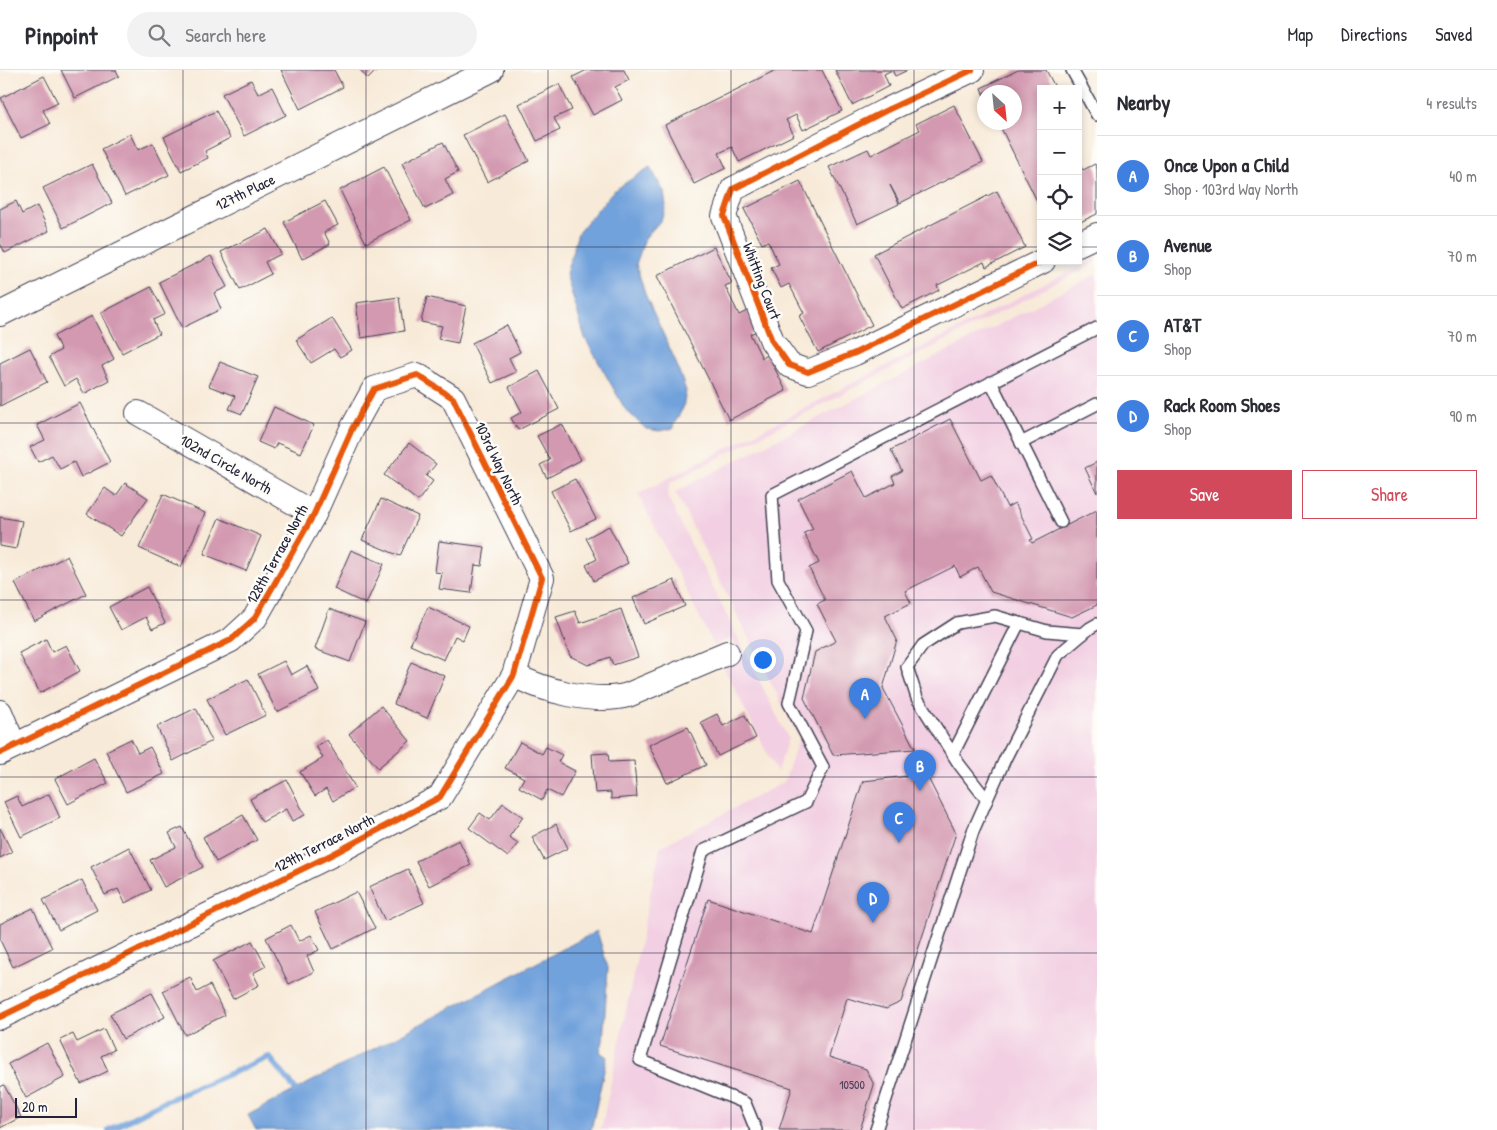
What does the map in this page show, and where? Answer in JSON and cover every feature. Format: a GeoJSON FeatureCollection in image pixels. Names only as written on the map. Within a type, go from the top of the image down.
{"type":"FeatureCollection","features":[{"type":"Feature","properties":{"kind":"street","name":"Whitting Court"},"geometry":{"type":"LineString","coordinates":[[972,70],[885,111],[733,189],[724,216],[772,341],[789,365],[808,372],[855,353],[1037,264]]}},
{"type":"Feature","properties":{"kind":"street","name":"127th Place"},"geometry":{"type":"LineString","coordinates":[[0,314],[482,72]]}},
{"type":"Feature","properties":{"kind":"street"},"geometry":{"type":"LineString","coordinates":[[1082,242],[1097,235]]}},
{"type":"Feature","properties":{"kind":"street","name":"128th Terrace North"},"geometry":{"type":"LineString","coordinates":[[7,750],[231,640],[255,618],[314,514],[352,429],[374,389],[417,375]]}},
{"type":"Feature","properties":{"kind":"street","name":"103rd Way North"},"geometry":{"type":"LineString","coordinates":[[417,375],[453,398],[542,578]]}},
{"type":"Feature","properties":{"kind":"street","name":"102nd Circle North"},"geometry":{"type":"LineString","coordinates":[[138,413],[314,514]]}},
{"type":"Feature","properties":{"kind":"street","name":"129th Terrace North"},"geometry":{"type":"LineString","coordinates":[[0,1017],[333,854],[440,797],[514,676],[542,578]]}},
{"type":"Feature","properties":{"kind":"street"},"geometry":{"type":"LineString","coordinates":[[514,676],[528,683],[576,695],[615,699],[727,653]]}},
{"type":"Feature","properties":{"kind":"street"},"geometry":{"type":"LineString","coordinates":[[0,712],[7,750]]}},
{"type":"Feature","properties":{"kind":"lane"},"geometry":{"type":"LineString","coordinates":[[1072,70],[1097,115]]}},
{"type":"Feature","properties":{"kind":"lane"},"geometry":{"type":"LineString","coordinates":[[756,1130],[745,1103],[640,1060],[703,851],[806,802],[823,767],[789,703],[806,631],[778,580],[772,495],[1097,328]]}},
{"type":"Feature","properties":{"kind":"lane"},"geometry":{"type":"LineString","coordinates":[[991,382],[1061,522]]}},
{"type":"Feature","properties":{"kind":"lane"},"geometry":{"type":"LineString","coordinates":[[1021,443],[1097,404]]}},
{"type":"Feature","properties":{"kind":"lane"},"geometry":{"type":"LineString","coordinates":[[987,800],[953,754],[917,698],[907,667],[923,645],[957,623],[995,616],[1047,631],[1083,634]]}},
{"type":"Feature","properties":{"kind":"lane"},"geometry":{"type":"LineString","coordinates":[[953,754],[1019,623]]}},
{"type":"Feature","properties":{"kind":"lane"},"geometry":{"type":"LineString","coordinates":[[876,1130],[973,830],[1005,759],[1058,655],[1097,624]]}},
{"type":"Feature","properties":{"kind":"shaded area"},"geometry":{"type":"Polygon","coordinates":[[[1097,257],[1097,262],[670,483],[667,496],[788,738],[777,773],[724,668],[742,660],[732,638],[714,646],[638,494],[1097,257]]]}},
{"type":"Feature","properties":{"kind":"shaded area"},"geometry":{"type":"Polygon","coordinates":[[[1097,274],[1097,1130],[601,1130],[660,847],[784,782],[799,738],[675,492],[1097,274]]]}},
{"type":"Feature","properties":{"kind":"water"},"geometry":{"type":"Polygon","coordinates":[[[650,167],[664,192],[666,206],[661,220],[645,238],[636,264],[645,294],[675,360],[686,391],[683,408],[673,426],[674,428],[660,431],[646,429],[625,409],[585,338],[566,274],[578,233],[613,191],[650,167]]]}},
{"type":"Feature","properties":{"kind":"water"},"geometry":{"type":"Polygon","coordinates":[[[597,931],[608,968],[603,1041],[600,1052],[607,1057],[591,1130],[256,1130],[248,1115],[597,931]]]}},
{"type":"Feature","properties":{"kind":"building"},"geometry":{"type":"Polygon","coordinates":[[[61,70],[116,70],[119,76],[75,98],[61,70]]]}},
{"type":"Feature","properties":{"kind":"building"},"geometry":{"type":"Polygon","coordinates":[[[281,70],[334,70],[343,87],[300,109],[281,70]]]}},
{"type":"Feature","properties":{"kind":"building"},"geometry":{"type":"Polygon","coordinates":[[[360,70],[377,70],[368,79],[360,70]]]}},
{"type":"Feature","properties":{"kind":"building"},"geometry":{"type":"Polygon","coordinates":[[[587,70],[624,70],[629,80],[615,87],[622,100],[593,115],[573,77],[587,70]]]}},
{"type":"Feature","properties":{"kind":"building"},"geometry":{"type":"Polygon","coordinates":[[[776,70],[822,70],[842,111],[803,130],[796,115],[786,120],[794,135],[739,162],[732,147],[719,153],[726,168],[694,184],[665,125],[776,70]]]}},
{"type":"Feature","properties":{"kind":"building"},"geometry":{"type":"Polygon","coordinates":[[[835,70],[892,70],[884,74],[889,86],[852,105],[835,70]]]}},
{"type":"Feature","properties":{"kind":"building"},"geometry":{"type":"Polygon","coordinates":[[[892,70],[908,70],[895,76],[892,70]]]}},
{"type":"Feature","properties":{"kind":"building"},"geometry":{"type":"Polygon","coordinates":[[[1018,70],[1046,70],[1054,85],[1037,85],[1037,201],[1002,130],[1022,130],[1022,85],[987,85],[1018,70]]]}},
{"type":"Feature","properties":{"kind":"building"},"geometry":{"type":"Polygon","coordinates":[[[44,76],[58,103],[43,110],[50,124],[21,138],[1,98],[44,76]]]}},
{"type":"Feature","properties":{"kind":"building"},"geometry":{"type":"Polygon","coordinates":[[[251,80],[258,94],[272,87],[286,115],[244,136],[222,94],[251,80]]]}},
{"type":"Feature","properties":{"kind":"building"},"geometry":{"type":"Polygon","coordinates":[[[559,84],[572,110],[554,118],[560,130],[537,141],[519,104],[559,84]]]}},
{"type":"Feature","properties":{"kind":"building"},"geometry":{"type":"Polygon","coordinates":[[[954,105],[983,162],[900,203],[890,185],[899,204],[857,224],[829,167],[868,149],[871,155],[920,130],[916,124],[954,105]]]}},
{"type":"Feature","properties":{"kind":"building"},"geometry":{"type":"Polygon","coordinates":[[[216,111],[230,138],[205,151],[208,158],[181,171],[164,137],[216,111]]]}},
{"type":"Feature","properties":{"kind":"building"},"geometry":{"type":"Polygon","coordinates":[[[505,114],[529,161],[487,182],[463,135],[505,114]]]}},
{"type":"Feature","properties":{"kind":"building"},"geometry":{"type":"Polygon","coordinates":[[[130,134],[138,150],[153,143],[169,175],[125,196],[101,149],[130,134]]]}},
{"type":"Feature","properties":{"kind":"building"},"geometry":{"type":"Polygon","coordinates":[[[443,142],[458,172],[445,179],[453,195],[425,209],[402,163],[443,142]]]}},
{"type":"Feature","properties":{"kind":"building"},"geometry":{"type":"Polygon","coordinates":[[[92,164],[112,203],[63,228],[43,188],[92,164]]]}},
{"type":"Feature","properties":{"kind":"building"},"geometry":{"type":"Polygon","coordinates":[[[1095,164],[1097,169],[1097,214],[1082,221],[1082,168],[1083,170],[1095,164]]]}},
{"type":"Feature","properties":{"kind":"building"},"geometry":{"type":"Polygon","coordinates":[[[384,167],[411,220],[366,243],[340,190],[384,167]]]}},
{"type":"Feature","properties":{"kind":"building"},"geometry":{"type":"Polygon","coordinates":[[[800,181],[872,325],[818,352],[799,316],[804,313],[789,284],[781,288],[771,268],[779,264],[768,241],[762,244],[744,209],[800,181]]]}},
{"type":"Feature","properties":{"kind":"building"},"geometry":{"type":"Polygon","coordinates":[[[997,191],[1025,247],[986,267],[984,262],[937,285],[939,290],[902,309],[874,254],[997,191]]]}},
{"type":"Feature","properties":{"kind":"building"},"geometry":{"type":"Polygon","coordinates":[[[16,201],[22,214],[37,206],[49,231],[5,253],[0,243],[0,209],[16,201]]]}},
{"type":"Feature","properties":{"kind":"building"},"geometry":{"type":"Polygon","coordinates":[[[325,201],[338,225],[324,232],[330,244],[302,259],[284,222],[325,201]]]}},
{"type":"Feature","properties":{"kind":"building"},"geometry":{"type":"Polygon","coordinates":[[[268,229],[281,254],[265,262],[271,274],[240,290],[221,252],[268,229]]]}},
{"type":"Feature","properties":{"kind":"building"},"geometry":{"type":"Polygon","coordinates":[[[714,247],[732,283],[725,286],[739,315],[747,311],[757,331],[750,334],[762,358],[768,355],[786,391],[729,420],[657,276],[714,247]]]}},
{"type":"Feature","properties":{"kind":"building"},"geometry":{"type":"Polygon","coordinates":[[[211,256],[227,287],[214,293],[221,309],[182,328],[159,282],[211,256]]]}},
{"type":"Feature","properties":{"kind":"building"},"geometry":{"type":"Polygon","coordinates":[[[151,287],[165,314],[153,320],[159,334],[122,353],[101,313],[151,287]]]}},
{"type":"Feature","properties":{"kind":"building"},"geometry":{"type":"Polygon","coordinates":[[[399,297],[404,331],[361,338],[356,303],[399,297]]]}},
{"type":"Feature","properties":{"kind":"building"},"geometry":{"type":"Polygon","coordinates":[[[427,297],[466,306],[458,343],[438,339],[442,326],[421,322],[427,297]]]}},
{"type":"Feature","properties":{"kind":"building"},"geometry":{"type":"Polygon","coordinates":[[[92,316],[114,359],[102,366],[109,380],[84,394],[76,379],[64,386],[49,357],[61,350],[54,336],[92,316]]]}},
{"type":"Feature","properties":{"kind":"building"},"geometry":{"type":"Polygon","coordinates":[[[332,318],[352,350],[340,357],[334,349],[311,363],[296,340],[332,318]]]}},
{"type":"Feature","properties":{"kind":"building"},"geometry":{"type":"Polygon","coordinates":[[[507,325],[520,352],[509,358],[516,372],[492,383],[472,343],[507,325]]]}},
{"type":"Feature","properties":{"kind":"building"},"geometry":{"type":"Polygon","coordinates":[[[30,348],[47,382],[0,406],[0,363],[30,348]]]}},
{"type":"Feature","properties":{"kind":"building"},"geometry":{"type":"Polygon","coordinates":[[[220,362],[258,377],[242,414],[229,409],[235,396],[209,386],[220,362]]]}},
{"type":"Feature","properties":{"kind":"building"},"geometry":{"type":"Polygon","coordinates":[[[539,371],[559,409],[518,430],[511,418],[522,412],[509,387],[539,371]]]}},
{"type":"Feature","properties":{"kind":"building"},"geometry":{"type":"Polygon","coordinates":[[[80,403],[110,462],[81,477],[74,462],[60,469],[52,455],[38,462],[30,447],[45,440],[37,425],[80,403]]]}},
{"type":"Feature","properties":{"kind":"building"},"geometry":{"type":"Polygon","coordinates":[[[274,407],[314,425],[301,453],[277,443],[274,449],[258,442],[274,407]]]}},
{"type":"Feature","properties":{"kind":"building"},"geometry":{"type":"Polygon","coordinates":[[[950,419],[981,480],[991,475],[1007,507],[1015,503],[1033,539],[1030,540],[1032,543],[1097,510],[1097,605],[1072,617],[991,592],[978,567],[960,577],[955,566],[905,591],[911,603],[885,616],[897,640],[883,688],[915,749],[833,755],[804,698],[815,652],[836,641],[817,604],[825,600],[809,568],[819,563],[804,533],[813,529],[798,499],[852,471],[866,498],[895,483],[892,476],[902,471],[891,450],[950,419]]]}},
{"type":"Feature","properties":{"kind":"building"},"geometry":{"type":"Polygon","coordinates":[[[562,424],[581,460],[547,478],[540,465],[550,460],[537,436],[562,424]]]}},
{"type":"Feature","properties":{"kind":"building"},"geometry":{"type":"Polygon","coordinates":[[[409,443],[436,464],[426,476],[433,481],[418,501],[384,475],[409,443]]]}},
{"type":"Feature","properties":{"kind":"building"},"geometry":{"type":"Polygon","coordinates":[[[1097,462],[1097,493],[1085,468],[1097,462]]]}},
{"type":"Feature","properties":{"kind":"building"},"geometry":{"type":"Polygon","coordinates":[[[575,479],[596,519],[571,531],[551,491],[575,479]]]}},
{"type":"Feature","properties":{"kind":"building"},"geometry":{"type":"Polygon","coordinates":[[[125,483],[148,498],[121,536],[87,514],[105,488],[116,496],[125,483]]]}},
{"type":"Feature","properties":{"kind":"building"},"geometry":{"type":"Polygon","coordinates":[[[163,494],[205,513],[181,567],[139,548],[163,494]]]}},
{"type":"Feature","properties":{"kind":"building"},"geometry":{"type":"Polygon","coordinates":[[[381,499],[418,516],[400,556],[362,540],[381,499]]]}},
{"type":"Feature","properties":{"kind":"building"},"geometry":{"type":"Polygon","coordinates":[[[0,517],[22,521],[16,549],[0,546],[0,517]]]}},
{"type":"Feature","properties":{"kind":"building"},"geometry":{"type":"Polygon","coordinates":[[[219,518],[261,536],[246,571],[204,554],[219,518]]]}},
{"type":"Feature","properties":{"kind":"building"},"geometry":{"type":"Polygon","coordinates":[[[609,526],[628,563],[594,581],[586,565],[597,559],[586,538],[609,526]]]}},
{"type":"Feature","properties":{"kind":"building"},"geometry":{"type":"Polygon","coordinates":[[[439,541],[485,547],[482,566],[475,565],[471,593],[439,589],[442,573],[435,572],[439,541]]]}},
{"type":"Feature","properties":{"kind":"building"},"geometry":{"type":"Polygon","coordinates":[[[351,550],[384,564],[366,604],[334,589],[351,550]]]}},
{"type":"Feature","properties":{"kind":"building"},"geometry":{"type":"Polygon","coordinates":[[[67,556],[86,594],[34,621],[15,583],[67,556]]]}},
{"type":"Feature","properties":{"kind":"building"},"geometry":{"type":"Polygon","coordinates":[[[674,580],[685,606],[644,624],[633,598],[674,580]]]}},
{"type":"Feature","properties":{"kind":"building"},"geometry":{"type":"Polygon","coordinates":[[[147,587],[165,623],[152,629],[146,617],[121,630],[109,607],[147,587]]]}},
{"type":"Feature","properties":{"kind":"building"},"geometry":{"type":"Polygon","coordinates":[[[428,607],[469,626],[463,640],[455,636],[444,660],[410,645],[428,607]]]}},
{"type":"Feature","properties":{"kind":"building"},"geometry":{"type":"Polygon","coordinates":[[[329,609],[365,622],[350,662],[315,649],[329,609]]]}},
{"type":"Feature","properties":{"kind":"building"},"geometry":{"type":"Polygon","coordinates":[[[621,609],[638,657],[613,665],[610,657],[588,665],[570,656],[556,617],[575,611],[580,623],[621,609]]]}},
{"type":"Feature","properties":{"kind":"building"},"geometry":{"type":"Polygon","coordinates":[[[46,639],[52,652],[66,645],[80,671],[40,693],[19,653],[46,639]]]}},
{"type":"Feature","properties":{"kind":"building"},"geometry":{"type":"Polygon","coordinates":[[[284,661],[291,675],[307,666],[319,691],[277,712],[258,674],[284,661]]]}},
{"type":"Feature","properties":{"kind":"building"},"geometry":{"type":"Polygon","coordinates":[[[411,662],[445,676],[427,718],[394,704],[411,662]]]}},
{"type":"Feature","properties":{"kind":"building"},"geometry":{"type":"Polygon","coordinates":[[[248,679],[266,715],[225,735],[207,699],[248,679]]]}},
{"type":"Feature","properties":{"kind":"building"},"geometry":{"type":"Polygon","coordinates":[[[381,706],[410,741],[378,768],[349,734],[381,706]]]}},
{"type":"Feature","properties":{"kind":"building"},"geometry":{"type":"Polygon","coordinates":[[[196,708],[212,741],[173,761],[157,727],[196,708]]]}},
{"type":"Feature","properties":{"kind":"building"},"geometry":{"type":"Polygon","coordinates":[[[717,714],[723,726],[745,715],[756,738],[718,756],[701,722],[717,714]]]}},
{"type":"Feature","properties":{"kind":"building"},"geometry":{"type":"Polygon","coordinates":[[[688,727],[706,765],[667,783],[649,745],[688,727]]]}},
{"type":"Feature","properties":{"kind":"building"},"geometry":{"type":"Polygon","coordinates":[[[131,739],[138,753],[150,747],[164,774],[126,792],[106,751],[131,739]]]}},
{"type":"Feature","properties":{"kind":"building"},"geometry":{"type":"Polygon","coordinates":[[[327,740],[355,787],[333,801],[326,789],[315,796],[300,772],[323,758],[316,746],[327,740]]]}},
{"type":"Feature","properties":{"kind":"building"},"geometry":{"type":"Polygon","coordinates":[[[520,742],[542,754],[546,747],[562,755],[558,762],[575,771],[561,797],[547,790],[542,800],[519,787],[524,778],[505,768],[520,742]]]}},
{"type":"Feature","properties":{"kind":"building"},"geometry":{"type":"Polygon","coordinates":[[[608,753],[609,762],[634,761],[637,797],[611,799],[611,792],[595,793],[592,754],[608,753]]]}},
{"type":"Feature","properties":{"kind":"building"},"geometry":{"type":"Polygon","coordinates":[[[94,758],[108,783],[68,804],[55,779],[94,758]]]}},
{"type":"Feature","properties":{"kind":"building"},"geometry":{"type":"Polygon","coordinates":[[[926,774],[956,833],[901,1002],[886,1009],[847,998],[829,1057],[866,1069],[874,1085],[860,1130],[779,1130],[792,1088],[660,1046],[708,899],[813,934],[863,781],[926,774]]]}},
{"type":"Feature","properties":{"kind":"building"},"geometry":{"type":"Polygon","coordinates":[[[287,780],[305,815],[292,821],[286,809],[262,822],[250,799],[287,780]]]}},
{"type":"Feature","properties":{"kind":"building"},"geometry":{"type":"Polygon","coordinates":[[[49,794],[60,818],[21,837],[4,802],[17,796],[22,807],[49,794]]]}},
{"type":"Feature","properties":{"kind":"building"},"geometry":{"type":"Polygon","coordinates":[[[503,803],[523,817],[509,837],[518,843],[508,857],[469,828],[480,813],[490,820],[503,803]]]}},
{"type":"Feature","properties":{"kind":"building"},"geometry":{"type":"Polygon","coordinates":[[[243,815],[257,840],[216,862],[203,837],[243,815]]]}},
{"type":"Feature","properties":{"kind":"building"},"geometry":{"type":"Polygon","coordinates":[[[556,824],[568,848],[544,860],[532,837],[556,824]]]}},
{"type":"Feature","properties":{"kind":"building"},"geometry":{"type":"Polygon","coordinates":[[[182,827],[203,867],[164,887],[150,860],[176,847],[169,833],[182,827]]]}},
{"type":"Feature","properties":{"kind":"building"},"geometry":{"type":"Polygon","coordinates":[[[0,828],[12,852],[0,858],[0,828]]]}},
{"type":"Feature","properties":{"kind":"building"},"geometry":{"type":"Polygon","coordinates":[[[459,840],[471,865],[429,886],[416,861],[459,840]]]}},
{"type":"Feature","properties":{"kind":"building"},"geometry":{"type":"Polygon","coordinates":[[[129,847],[151,890],[125,903],[118,889],[105,895],[91,867],[129,847]]]}},
{"type":"Feature","properties":{"kind":"building"},"geometry":{"type":"Polygon","coordinates":[[[408,869],[424,903],[385,921],[369,887],[408,869]]]}},
{"type":"Feature","properties":{"kind":"building"},"geometry":{"type":"Polygon","coordinates":[[[82,880],[97,910],[59,930],[43,900],[82,880]]]}},
{"type":"Feature","properties":{"kind":"building"},"geometry":{"type":"Polygon","coordinates":[[[356,892],[375,928],[333,949],[315,912],[356,892]]]}},
{"type":"Feature","properties":{"kind":"building"},"geometry":{"type":"Polygon","coordinates":[[[33,908],[52,948],[13,967],[0,940],[0,924],[33,908]]]}},
{"type":"Feature","properties":{"kind":"building"},"geometry":{"type":"Polygon","coordinates":[[[291,925],[299,941],[311,935],[319,950],[307,956],[314,972],[289,984],[266,938],[291,925]]]}},
{"type":"Feature","properties":{"kind":"building"},"geometry":{"type":"Polygon","coordinates":[[[252,941],[266,966],[253,973],[259,985],[233,999],[213,961],[252,941]]]}},
{"type":"Feature","properties":{"kind":"building"},"geometry":{"type":"Polygon","coordinates":[[[190,977],[197,992],[210,985],[225,1015],[185,1035],[163,991],[190,977]]]}},
{"type":"Feature","properties":{"kind":"building"},"geometry":{"type":"Polygon","coordinates":[[[152,993],[165,1017],[123,1039],[110,1014],[152,993]]]}},
{"type":"Feature","properties":{"kind":"building"},"geometry":{"type":"Polygon","coordinates":[[[104,1029],[114,1050],[101,1056],[108,1071],[81,1084],[60,1040],[73,1034],[77,1042],[104,1029]]]}},
{"type":"Feature","properties":{"kind":"building"},"geometry":{"type":"Polygon","coordinates":[[[47,1043],[65,1077],[26,1098],[8,1064],[47,1043]]]}},
{"type":"Feature","properties":{"kind":"building"},"geometry":{"type":"Polygon","coordinates":[[[4,1085],[21,1117],[0,1128],[0,1087],[4,1085]]]}},
{"type":"Feature","properties":{"kind":"waterway"},"geometry":{"type":"LineString","coordinates":[[109,1130],[161,1103],[269,1057],[300,1095]]}},
{"type":"Feature","properties":{"kind":"cycle path"},"geometry":{"type":"LineString","coordinates":[[972,70],[885,111],[733,189],[724,216],[772,341],[789,365],[808,372],[855,353],[1037,264]]}},
{"type":"Feature","properties":{"kind":"cycle path"},"geometry":{"type":"LineString","coordinates":[[0,753],[231,640],[255,618],[314,514],[352,429],[374,389],[417,375],[453,398],[542,578],[514,675],[440,797],[333,854],[0,1017]]}},
{"type":"Feature","properties":{"kind":"place","name":"Once Upon a Child"},"geometry":{"type":"Point","coordinates":[865,719]}},
{"type":"Feature","properties":{"kind":"place","name":"Avenue"},"geometry":{"type":"Point","coordinates":[920,791]}},
{"type":"Feature","properties":{"kind":"place","name":"AT&T"},"geometry":{"type":"Point","coordinates":[899,843]}},
{"type":"Feature","properties":{"kind":"place","name":"Rack Room Shoes"},"geometry":{"type":"Point","coordinates":[873,923]}}]}
